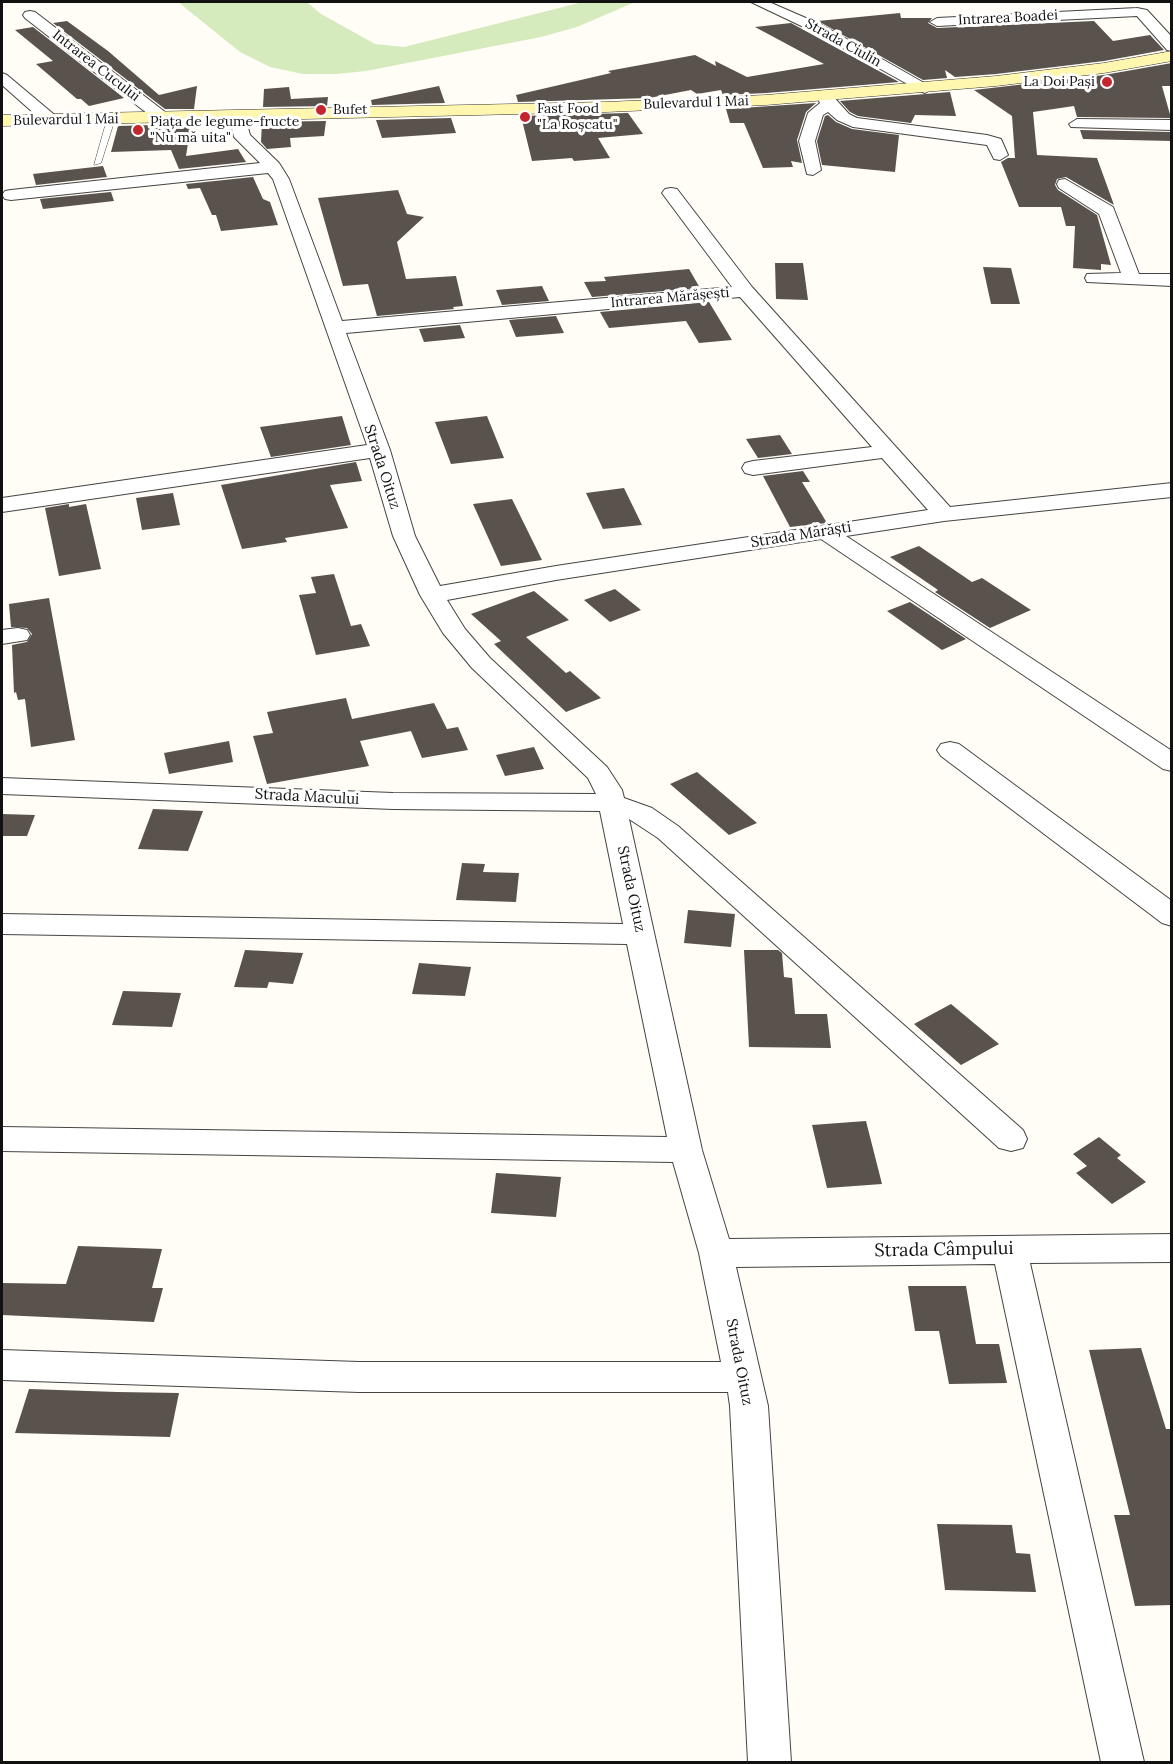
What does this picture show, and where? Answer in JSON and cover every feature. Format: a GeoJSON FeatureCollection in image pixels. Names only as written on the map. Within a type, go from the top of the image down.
{"type":"FeatureCollection","features":[{"type":"Feature","properties":{"kind":"main road","name":"Bulevardul 1 Mai"},"geometry":{"type":"LineString","coordinates":[[2,121],[827,100],[1052,75],[1172,56]]}},
{"type":"Feature","properties":{"kind":"street","name":"Strada Ciulin"},"geometry":{"type":"LineString","coordinates":[[758,2],[817,28],[924,88]]}},
{"type":"Feature","properties":{"kind":"street","name":"Intrarea Boadei"},"geometry":{"type":"LineString","coordinates":[[937,22],[1137,12],[1142,13],[1172,47]]}},
{"type":"Feature","properties":{"kind":"street","name":"Intrarea Cucului"},"geometry":{"type":"LineString","coordinates":[[30,15],[163,118]]}},
{"type":"Feature","properties":{"kind":"street"},"geometry":{"type":"LineString","coordinates":[[2,78],[51,120]]}},
{"type":"Feature","properties":{"kind":"street"},"geometry":{"type":"LineString","coordinates":[[813,170],[807,141],[816,113],[827,100],[843,117],[854,122],[995,142],[1000,155]]}},
{"type":"Feature","properties":{"kind":"street","name":"Strada Oituz"},"geometry":{"type":"LineString","coordinates":[[237,116],[242,137],[273,167],[281,179],[379,450],[404,536],[432,595],[455,633],[481,663],[598,773],[609,790],[686,1150],[716,1253],[744,1377],[751,1437],[770,1762]]}},
{"type":"Feature","properties":{"kind":"street"},"geometry":{"type":"LineString","coordinates":[[1077,124],[1172,125]]}},
{"type":"Feature","properties":{"kind":"street"},"geometry":{"type":"LineString","coordinates":[[11,195],[273,167]]}},
{"type":"Feature","properties":{"kind":"street"},"geometry":{"type":"LineString","coordinates":[[1065,184],[1107,211],[1132,279]]}},
{"type":"Feature","properties":{"kind":"street"},"geometry":{"type":"LineString","coordinates":[[671,192],[745,291]]}},
{"type":"Feature","properties":{"kind":"street"},"geometry":{"type":"LineString","coordinates":[[1094,278],[1172,280]]}},
{"type":"Feature","properties":{"kind":"street","name":"Intrarea Mărășești"},"geometry":{"type":"LineString","coordinates":[[333,328],[745,291],[944,514]]}},
{"type":"Feature","properties":{"kind":"street"},"geometry":{"type":"LineString","coordinates":[[2,505],[379,450]]}},
{"type":"Feature","properties":{"kind":"street"},"geometry":{"type":"LineString","coordinates":[[753,468],[888,451]]}},
{"type":"Feature","properties":{"kind":"street","name":"Strada Mărăști"},"geometry":{"type":"LineString","coordinates":[[432,595],[824,531],[944,514],[1172,490]]}},
{"type":"Feature","properties":{"kind":"street"},"geometry":{"type":"LineString","coordinates":[[824,531],[1172,763]]}},
{"type":"Feature","properties":{"kind":"street"},"geometry":{"type":"LineString","coordinates":[[950,750],[1172,916]]}},
{"type":"Feature","properties":{"kind":"street","name":"Strada Macului"},"geometry":{"type":"LineString","coordinates":[[2,786],[393,801],[613,803]]}},
{"type":"Feature","properties":{"kind":"street"},"geometry":{"type":"LineString","coordinates":[[613,803],[642,814],[668,832],[1011,1139]]}},
{"type":"Feature","properties":{"kind":"street"},"geometry":{"type":"LineString","coordinates":[[2,924],[641,934]]}},
{"type":"Feature","properties":{"kind":"street"},"geometry":{"type":"LineString","coordinates":[[2,1139],[686,1150]]}},
{"type":"Feature","properties":{"kind":"street","name":"Strada Câmpului"},"geometry":{"type":"LineString","coordinates":[[716,1253],[1172,1248]]}},
{"type":"Feature","properties":{"kind":"street"},"geometry":{"type":"LineString","coordinates":[[1009,1250],[1123,1762]]}},
{"type":"Feature","properties":{"kind":"street"},"geometry":{"type":"LineString","coordinates":[[2,1365],[359,1377],[744,1377]]}},
{"type":"Feature","properties":{"kind":"lane"},"geometry":{"type":"LineString","coordinates":[[97,163],[111,119]]}},
{"type":"Feature","properties":{"kind":"green space"},"geometry":{"type":"Polygon","coordinates":[[[178,2],[307,2],[321,14],[375,44],[404,47],[583,2],[635,2],[577,27],[541,37],[366,71],[303,74],[270,67],[240,52],[178,2]]]}},
{"type":"Feature","properties":{"kind":"building"},"geometry":{"type":"Polygon","coordinates":[[[900,13],[901,18],[932,18],[928,23],[937,28],[1094,21],[1113,41],[1150,35],[1164,50],[1104,61],[996,74],[955,77],[945,70],[947,78],[923,80],[818,21],[900,13]]]}},
{"type":"Feature","properties":{"kind":"building"},"geometry":{"type":"Polygon","coordinates":[[[67,21],[108,51],[159,95],[197,86],[194,109],[165,109],[53,23],[67,21]]]}},
{"type":"Feature","properties":{"kind":"building"},"geometry":{"type":"Polygon","coordinates":[[[791,23],[899,82],[723,95],[721,90],[697,94],[691,90],[649,98],[518,102],[516,95],[611,73],[608,71],[695,55],[716,66],[715,61],[747,77],[824,64],[755,27],[791,23]]]}},
{"type":"Feature","properties":{"kind":"building"},"geometry":{"type":"Polygon","coordinates":[[[33,27],[124,98],[89,106],[81,99],[77,99],[36,64],[53,61],[15,30],[33,27]]]}},
{"type":"Feature","properties":{"kind":"building"},"geometry":{"type":"Polygon","coordinates":[[[1172,63],[1172,86],[1162,86],[1171,118],[1077,117],[1074,106],[1033,112],[1037,155],[1097,158],[1114,205],[1066,177],[1057,179],[1055,185],[1058,190],[1097,215],[1111,265],[1101,264],[1101,270],[1073,268],[1075,226],[1066,226],[1061,207],[1019,207],[1001,162],[1008,158],[1015,158],[1012,116],[974,90],[1104,75],[1172,63]]]}},
{"type":"Feature","properties":{"kind":"building"},"geometry":{"type":"Polygon","coordinates":[[[439,86],[445,103],[372,105],[371,100],[439,86]]]}},
{"type":"Feature","properties":{"kind":"building"},"geometry":{"type":"Polygon","coordinates":[[[289,87],[291,99],[328,97],[327,106],[263,107],[264,89],[289,87]]]}},
{"type":"Feature","properties":{"kind":"building"},"geometry":{"type":"Polygon","coordinates":[[[950,92],[956,116],[915,115],[911,123],[858,116],[850,112],[840,101],[950,92]]]}},
{"type":"Feature","properties":{"kind":"building"},"geometry":{"type":"Polygon","coordinates":[[[816,103],[806,112],[797,140],[802,163],[791,161],[793,167],[763,168],[744,123],[730,123],[726,109],[816,103]]]}},
{"type":"Feature","properties":{"kind":"building"},"geometry":{"type":"Polygon","coordinates":[[[628,113],[643,134],[598,138],[610,158],[532,161],[521,116],[628,113]]]}},
{"type":"Feature","properties":{"kind":"building"},"geometry":{"type":"Polygon","coordinates":[[[828,115],[836,122],[852,129],[899,135],[895,172],[822,165],[817,141],[825,116],[828,115]]]}},
{"type":"Feature","properties":{"kind":"building"},"geometry":{"type":"Polygon","coordinates":[[[451,118],[456,133],[382,138],[376,120],[451,118]]]}},
{"type":"Feature","properties":{"kind":"building"},"geometry":{"type":"Polygon","coordinates":[[[326,121],[324,136],[290,138],[291,147],[267,149],[261,142],[262,122],[326,121]]]}},
{"type":"Feature","properties":{"kind":"building"},"geometry":{"type":"Polygon","coordinates":[[[191,124],[186,156],[238,149],[246,162],[179,169],[171,150],[111,152],[118,126],[191,124]]]}},
{"type":"Feature","properties":{"kind":"building"},"geometry":{"type":"Polygon","coordinates":[[[1080,130],[1172,132],[1172,141],[1083,139],[1080,130]]]}},
{"type":"Feature","properties":{"kind":"building"},"geometry":{"type":"Polygon","coordinates":[[[103,166],[107,177],[36,185],[33,174],[103,166]]]}},
{"type":"Feature","properties":{"kind":"building"},"geometry":{"type":"Polygon","coordinates":[[[253,177],[263,199],[270,202],[278,225],[221,231],[216,215],[212,215],[200,188],[188,189],[186,184],[253,177]]]}},
{"type":"Feature","properties":{"kind":"building"},"geometry":{"type":"Polygon","coordinates":[[[398,190],[407,214],[424,217],[397,242],[406,279],[456,276],[463,306],[453,307],[454,309],[377,316],[368,284],[343,286],[318,198],[398,190]]]}},
{"type":"Feature","properties":{"kind":"building"},"geometry":{"type":"Polygon","coordinates":[[[111,192],[114,201],[43,209],[40,199],[111,192]]]}},
{"type":"Feature","properties":{"kind":"building"},"geometry":{"type":"Polygon","coordinates":[[[775,263],[803,263],[808,300],[776,299],[775,263]]]}},
{"type":"Feature","properties":{"kind":"building"},"geometry":{"type":"Polygon","coordinates":[[[983,267],[1011,268],[1020,304],[991,304],[983,267]]]}},
{"type":"Feature","properties":{"kind":"building"},"geometry":{"type":"Polygon","coordinates":[[[689,269],[700,288],[592,297],[584,282],[606,281],[604,277],[689,269]]]}},
{"type":"Feature","properties":{"kind":"building"},"geometry":{"type":"Polygon","coordinates":[[[542,286],[549,301],[502,305],[496,290],[542,286]]]}},
{"type":"Feature","properties":{"kind":"building"},"geometry":{"type":"Polygon","coordinates":[[[709,302],[732,340],[699,343],[686,321],[609,328],[600,312],[709,302]]]}},
{"type":"Feature","properties":{"kind":"building"},"geometry":{"type":"Polygon","coordinates":[[[556,316],[564,333],[516,337],[509,320],[556,316]]]}},
{"type":"Feature","properties":{"kind":"building"},"geometry":{"type":"Polygon","coordinates":[[[460,325],[465,338],[424,342],[419,329],[460,325]]]}},
{"type":"Feature","properties":{"kind":"building"},"geometry":{"type":"Polygon","coordinates":[[[342,416],[351,445],[271,457],[260,427],[342,416]]]}},
{"type":"Feature","properties":{"kind":"building"},"geometry":{"type":"Polygon","coordinates":[[[487,416],[504,458],[451,464],[435,422],[487,416]]]}},
{"type":"Feature","properties":{"kind":"building"},"geometry":{"type":"Polygon","coordinates":[[[780,435],[792,454],[758,458],[746,439],[780,435]]]}},
{"type":"Feature","properties":{"kind":"building"},"geometry":{"type":"Polygon","coordinates":[[[356,462],[362,481],[330,485],[348,528],[285,538],[287,542],[242,549],[221,485],[356,462]]]}},
{"type":"Feature","properties":{"kind":"building"},"geometry":{"type":"Polygon","coordinates":[[[803,471],[810,482],[802,482],[827,523],[790,527],[763,476],[803,471]]]}},
{"type":"Feature","properties":{"kind":"building"},"geometry":{"type":"Polygon","coordinates":[[[624,488],[642,525],[603,529],[586,493],[624,488]]]}},
{"type":"Feature","properties":{"kind":"building"},"geometry":{"type":"Polygon","coordinates":[[[173,493],[180,525],[142,530],[136,498],[173,493]]]}},
{"type":"Feature","properties":{"kind":"building"},"geometry":{"type":"Polygon","coordinates":[[[512,499],[542,560],[501,566],[473,504],[512,499]]]}},
{"type":"Feature","properties":{"kind":"building"},"geometry":{"type":"Polygon","coordinates":[[[69,504],[69,507],[86,504],[101,569],[59,576],[45,508],[69,504]]]}},
{"type":"Feature","properties":{"kind":"building"},"geometry":{"type":"Polygon","coordinates":[[[919,546],[972,582],[982,578],[1031,610],[990,628],[935,592],[938,590],[890,557],[919,546]]]}},
{"type":"Feature","properties":{"kind":"building"},"geometry":{"type":"Polygon","coordinates":[[[334,574],[351,626],[361,624],[370,646],[316,655],[299,595],[316,593],[311,577],[334,574]]]}},
{"type":"Feature","properties":{"kind":"building"},"geometry":{"type":"Polygon","coordinates":[[[615,589],[641,610],[610,622],[584,600],[615,589]]]}},
{"type":"Feature","properties":{"kind":"building"},"geometry":{"type":"Polygon","coordinates":[[[534,591],[569,620],[526,637],[566,673],[570,671],[601,698],[566,712],[494,644],[501,641],[471,614],[534,591]]]}},
{"type":"Feature","properties":{"kind":"building"},"geometry":{"type":"Polygon","coordinates":[[[49,598],[75,740],[31,747],[25,699],[18,700],[16,692],[14,693],[12,645],[27,642],[32,634],[27,628],[11,627],[9,604],[49,598]]]}},
{"type":"Feature","properties":{"kind":"building"},"geometry":{"type":"Polygon","coordinates":[[[910,602],[966,639],[942,650],[887,611],[910,602]]]}},
{"type":"Feature","properties":{"kind":"building"},"geometry":{"type":"Polygon","coordinates":[[[346,698],[352,719],[434,703],[447,729],[458,727],[468,750],[422,758],[411,731],[360,741],[369,766],[267,784],[253,736],[273,733],[267,712],[346,698]]]}},
{"type":"Feature","properties":{"kind":"building"},"geometry":{"type":"Polygon","coordinates":[[[229,741],[233,762],[169,774],[164,753],[229,741]]]}},
{"type":"Feature","properties":{"kind":"building"},"geometry":{"type":"Polygon","coordinates":[[[534,747],[544,769],[505,776],[496,755],[534,747]]]}},
{"type":"Feature","properties":{"kind":"building"},"geometry":{"type":"Polygon","coordinates":[[[697,772],[757,823],[729,835],[670,784],[697,772]]]}},
{"type":"Feature","properties":{"kind":"building"},"geometry":{"type":"Polygon","coordinates":[[[153,809],[203,811],[188,851],[138,849],[153,809]]]}},
{"type":"Feature","properties":{"kind":"building"},"geometry":{"type":"Polygon","coordinates":[[[2,814],[35,815],[27,836],[2,836],[2,814]]]}},
{"type":"Feature","properties":{"kind":"building"},"geometry":{"type":"Polygon","coordinates":[[[462,863],[485,864],[483,872],[519,873],[516,902],[456,900],[462,863]]]}},
{"type":"Feature","properties":{"kind":"building"},"geometry":{"type":"Polygon","coordinates":[[[688,910],[735,914],[731,947],[684,943],[688,910]]]}},
{"type":"Feature","properties":{"kind":"building"},"geometry":{"type":"Polygon","coordinates":[[[245,950],[303,953],[293,984],[269,982],[267,988],[234,987],[245,950]]]}},
{"type":"Feature","properties":{"kind":"building"},"geometry":{"type":"Polygon","coordinates":[[[744,950],[778,950],[782,953],[784,977],[792,978],[795,1014],[827,1014],[831,1048],[749,1047],[744,950]]]}},
{"type":"Feature","properties":{"kind":"building"},"geometry":{"type":"Polygon","coordinates":[[[419,963],[471,967],[465,996],[412,994],[419,963]]]}},
{"type":"Feature","properties":{"kind":"building"},"geometry":{"type":"Polygon","coordinates":[[[123,991],[181,993],[172,1027],[112,1025],[123,991]]]}},
{"type":"Feature","properties":{"kind":"building"},"geometry":{"type":"Polygon","coordinates":[[[951,1004],[999,1044],[961,1065],[914,1024],[951,1004]]]}},
{"type":"Feature","properties":{"kind":"building"},"geometry":{"type":"Polygon","coordinates":[[[866,1121],[882,1184],[827,1188],[812,1125],[866,1121]]]}},
{"type":"Feature","properties":{"kind":"building"},"geometry":{"type":"Polygon","coordinates":[[[1099,1137],[1121,1155],[1117,1158],[1146,1182],[1112,1204],[1076,1173],[1087,1166],[1073,1154],[1099,1137]]]}},
{"type":"Feature","properties":{"kind":"building"},"geometry":{"type":"Polygon","coordinates":[[[496,1173],[561,1177],[556,1217],[491,1213],[496,1173]]]}},
{"type":"Feature","properties":{"kind":"building"},"geometry":{"type":"Polygon","coordinates":[[[78,1246],[162,1249],[152,1288],[163,1288],[154,1322],[2,1315],[2,1283],[66,1284],[78,1246]]]}},
{"type":"Feature","properties":{"kind":"building"},"geometry":{"type":"Polygon","coordinates":[[[908,1286],[966,1286],[976,1344],[999,1344],[1007,1383],[949,1384],[939,1331],[915,1331],[908,1286]]]}},
{"type":"Feature","properties":{"kind":"building"},"geometry":{"type":"Polygon","coordinates":[[[1141,1348],[1166,1429],[1172,1429],[1172,1605],[1135,1606],[1114,1515],[1130,1515],[1089,1350],[1141,1348]]]}},
{"type":"Feature","properties":{"kind":"building"},"geometry":{"type":"Polygon","coordinates":[[[29,1389],[179,1393],[170,1437],[15,1433],[29,1389]]]}},
{"type":"Feature","properties":{"kind":"building"},"geometry":{"type":"Polygon","coordinates":[[[937,1524],[1012,1525],[1016,1553],[1030,1554],[1036,1592],[945,1590],[937,1524]]]}},
{"type":"Feature","properties":{"kind":"place","name":"La Doi Pași"},"geometry":{"type":"Point","coordinates":[1107,82]}},
{"type":"Feature","properties":{"kind":"place","name":"Bufet"},"geometry":{"type":"Point","coordinates":[321,110]}},
{"type":"Feature","properties":{"kind":"place","name":"Fast Food \"La Roșcatu\""},"geometry":{"type":"Point","coordinates":[525,117]}},
{"type":"Feature","properties":{"kind":"place","name":"Piața de legume-fructe \"Nu mă uita\""},"geometry":{"type":"Point","coordinates":[138,130]}}]}
